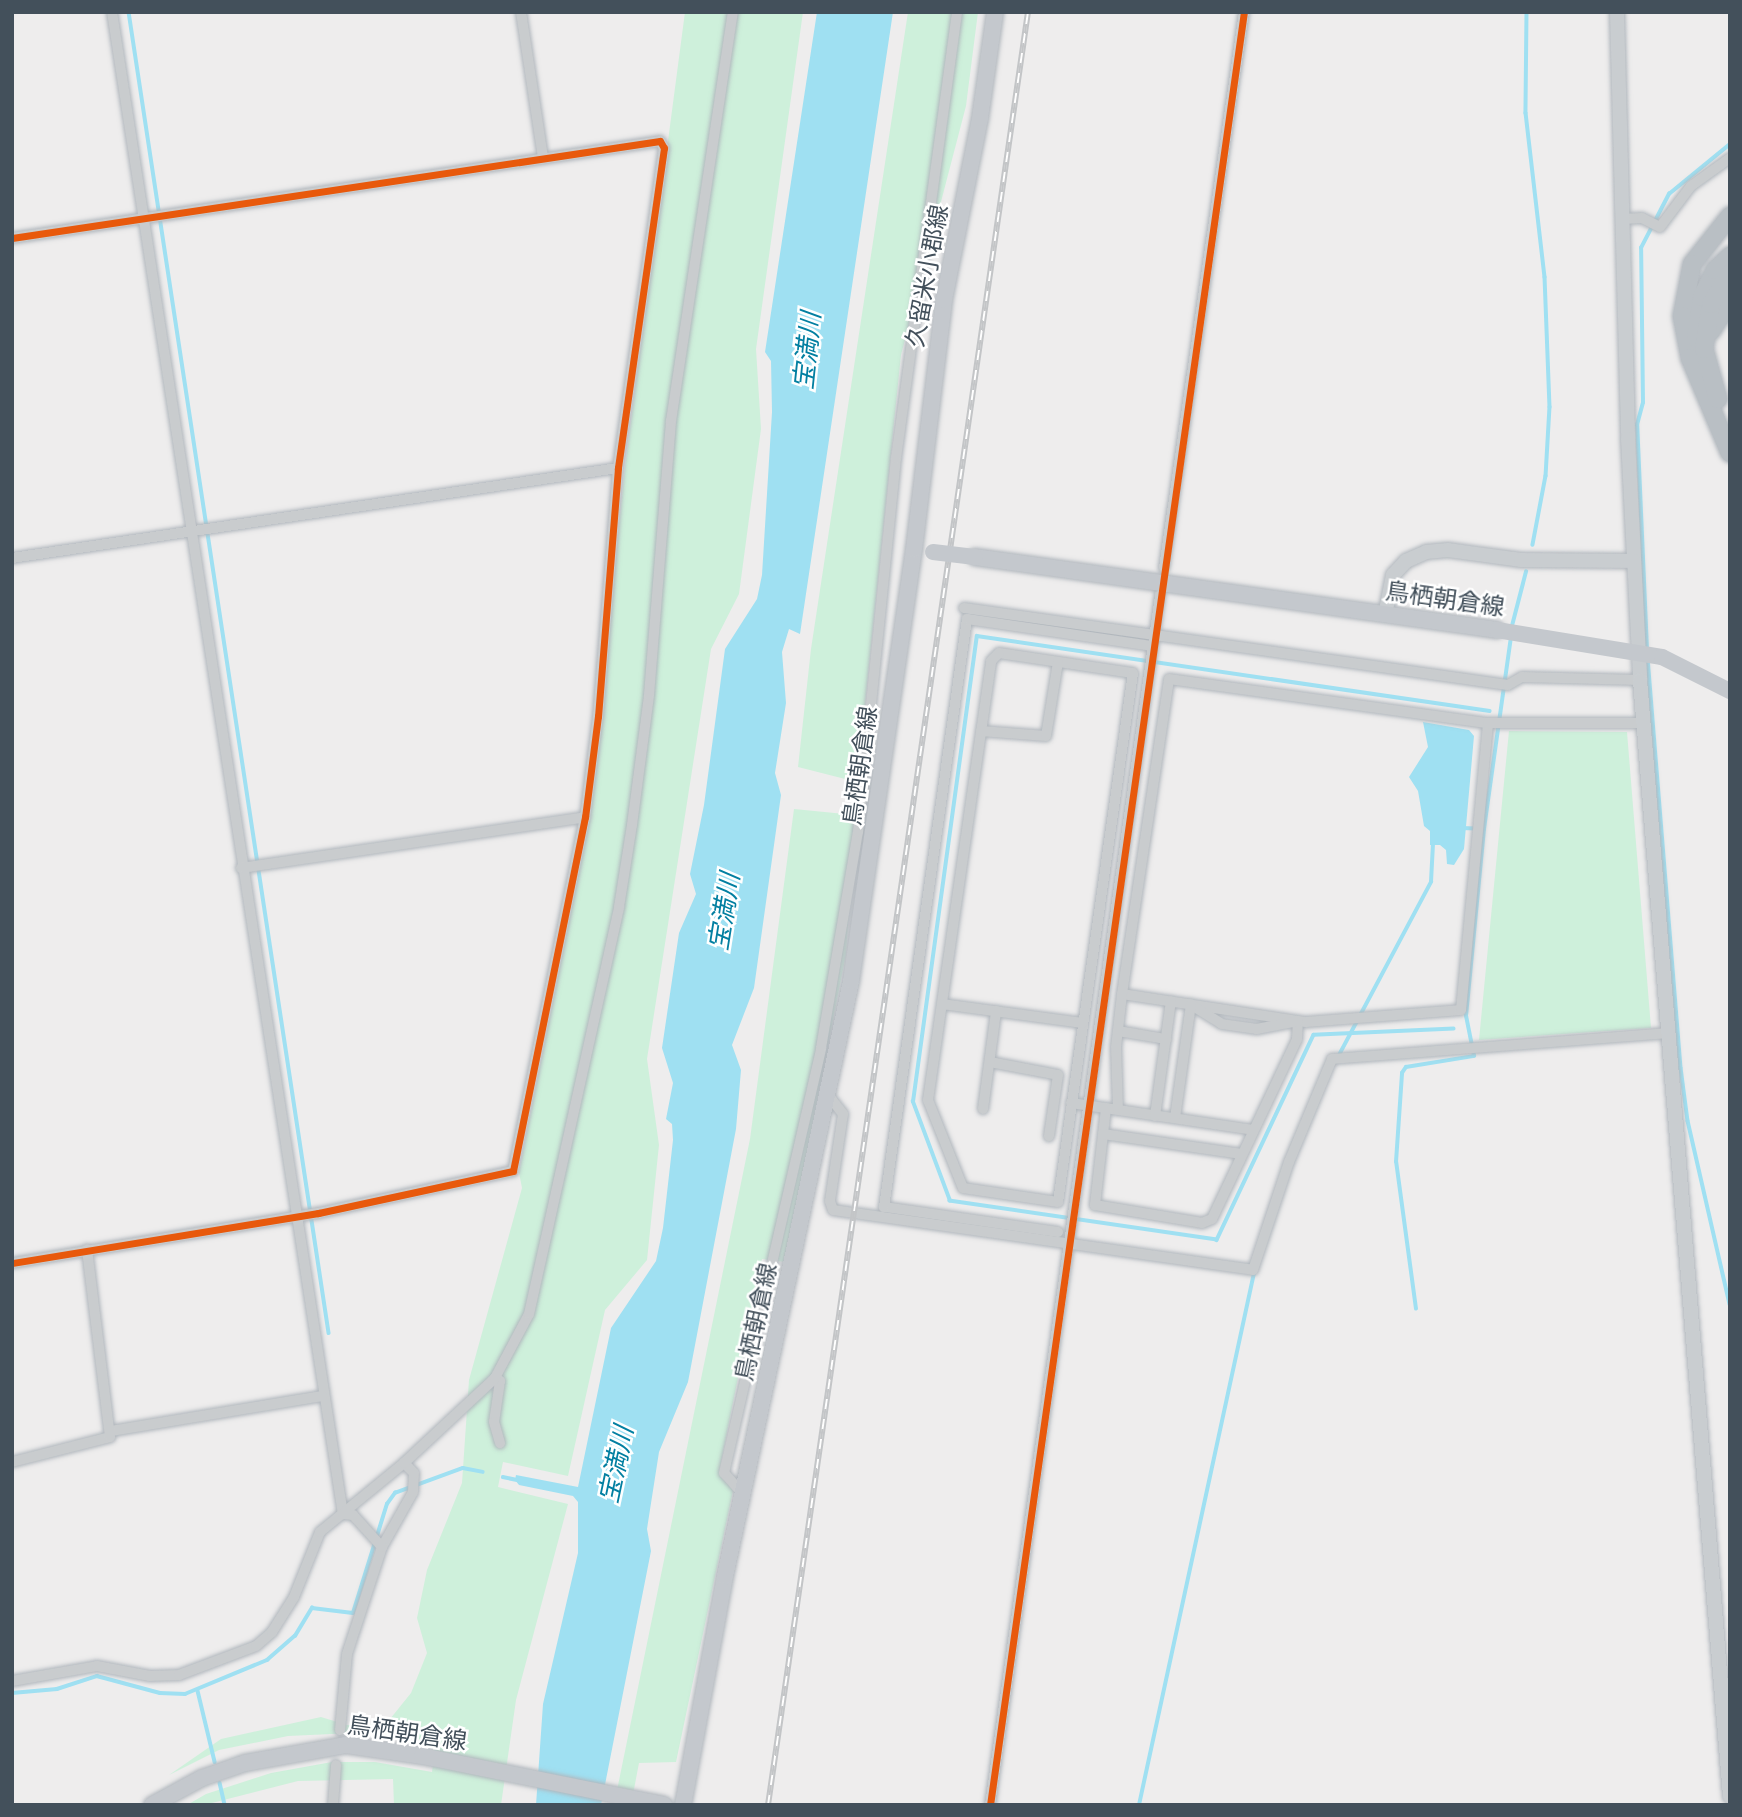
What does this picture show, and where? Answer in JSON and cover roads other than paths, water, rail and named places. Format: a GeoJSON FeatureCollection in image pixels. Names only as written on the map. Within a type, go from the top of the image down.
{"type":"FeatureCollection","features":[{"type":"Feature","properties":{"kind":"highway"},"geometry":{"type":"LineString","coordinates":[[1730,216],[1692,264],[1684,294],[1682,316],[1690,358],[1730,453]]}},
{"type":"Feature","properties":{"kind":"highway"},"geometry":{"type":"LineString","coordinates":[[1703,390],[1696,353],[1697,312],[1715,270],[1730,256]]}},
{"type":"Feature","properties":{"kind":"highway"},"geometry":{"type":"LineString","coordinates":[[1730,274],[1711,304],[1704,349],[1714,390],[1730,425]]}},
{"type":"Feature","properties":{"kind":"highway"},"geometry":{"type":"LineString","coordinates":[[1704,349],[1717,316],[1730,302]]}},
{"type":"Feature","properties":{"kind":"main road","name":"久留米小郡線"},"geometry":{"type":"LineString","coordinates":[[914,549],[944,300],[980,118],[995,12]]}},
{"type":"Feature","properties":{"kind":"main road","name":"鳥栖朝倉線"},"geometry":{"type":"LineString","coordinates":[[683,1805],[743,1494],[829,1096],[868,881],[914,549],[1497,630],[1662,657],[1730,691]]}},
{"type":"Feature","properties":{"kind":"main road","name":"鳥栖朝倉線"},"geometry":{"type":"LineString","coordinates":[[152,1805],[202,1778],[293,1751],[346,1745],[432,1758],[664,1805]]}},
{"type":"Feature","properties":{"kind":"street"},"geometry":{"type":"LineString","coordinates":[[112,12],[195,530],[298,1215],[322,1396],[343,1514]]}},
{"type":"Feature","properties":{"kind":"street"},"geometry":{"type":"LineString","coordinates":[[521,12],[543,158]]}},
{"type":"Feature","properties":{"kind":"street"},"geometry":{"type":"LineString","coordinates":[[12,1681],[97,1666],[150,1676],[179,1675],[256,1646],[272,1632],[293,1597],[320,1532],[404,1463],[495,1378],[529,1314],[619,908],[644,741],[673,408],[733,12]]}},
{"type":"Feature","properties":{"kind":"street"},"geometry":{"type":"LineString","coordinates":[[743,1494],[724,1474],[821,1048],[858,832],[896,458],[957,12]]}},
{"type":"Feature","properties":{"kind":"street"},"geometry":{"type":"LineString","coordinates":[[1164,568],[1244,12]]}},
{"type":"Feature","properties":{"kind":"street"},"geometry":{"type":"LineString","coordinates":[[1617,12],[1622,219],[1640,680],[1730,1796]]}},
{"type":"Feature","properties":{"kind":"street"},"geometry":{"type":"LineString","coordinates":[[12,238],[543,158],[663,143],[618,468],[598,716],[585,817],[513,1171],[318,1213],[12,1263]]}},
{"type":"Feature","properties":{"kind":"street"},"geometry":{"type":"LineString","coordinates":[[1622,219],[1642,218],[1660,227],[1691,186],[1730,158]]}},
{"type":"Feature","properties":{"kind":"street"},"geometry":{"type":"LineString","coordinates":[[12,558],[618,468]]}},
{"type":"Feature","properties":{"kind":"street"},"geometry":{"type":"LineString","coordinates":[[1385,615],[1393,575],[1406,561],[1426,552],[1448,550],[1521,560],[1634,561]]}},
{"type":"Feature","properties":{"kind":"street"},"geometry":{"type":"LineString","coordinates":[[990,1805],[1160,595]]}},
{"type":"Feature","properties":{"kind":"street"},"geometry":{"type":"LineString","coordinates":[[964,608],[1153,641]]}},
{"type":"Feature","properties":{"kind":"street"},"geometry":{"type":"LineString","coordinates":[[1640,680],[1522,677],[1507,685],[967,620],[884,1207],[1069,1243],[1253,1270],[1289,1162],[1332,1059],[1667,1033]]}},
{"type":"Feature","properties":{"kind":"street"},"geometry":{"type":"LineString","coordinates":[[994,655],[1058,662],[1133,673],[1058,1202],[963,1188],[928,1100],[994,655]]}},
{"type":"Feature","properties":{"kind":"street"},"geometry":{"type":"LineString","coordinates":[[981,731],[1046,736],[1058,662]]}},
{"type":"Feature","properties":{"kind":"street"},"geometry":{"type":"LineString","coordinates":[[1118,1110],[1118,1031],[1122,994],[1170,679],[1488,723],[1644,723]]}},
{"type":"Feature","properties":{"kind":"street"},"geometry":{"type":"LineString","coordinates":[[1122,994],[1298,1021],[1461,1010],[1488,723]]}},
{"type":"Feature","properties":{"kind":"street"},"geometry":{"type":"LineString","coordinates":[[246,868],[585,817]]}},
{"type":"Feature","properties":{"kind":"street"},"geometry":{"type":"LineString","coordinates":[[1155,1116],[1171,1001]]}},
{"type":"Feature","properties":{"kind":"street"},"geometry":{"type":"LineString","coordinates":[[942,1004],[1083,1023]]}},
{"type":"Feature","properties":{"kind":"street"},"geometry":{"type":"LineString","coordinates":[[1175,1118],[1191,1004]]}},
{"type":"Feature","properties":{"kind":"street"},"geometry":{"type":"LineString","coordinates":[[983,1109],[996,1011]]}},
{"type":"Feature","properties":{"kind":"street"},"geometry":{"type":"LineString","coordinates":[[1106,1108],[1095,1205],[1202,1223],[1212,1219],[1297,1039],[1298,1021]]}},
{"type":"Feature","properties":{"kind":"street"},"geometry":{"type":"LineString","coordinates":[[1118,1031],[1166,1039]]}},
{"type":"Feature","properties":{"kind":"street"},"geometry":{"type":"LineString","coordinates":[[990,1062],[1058,1075],[1049,1136]]}},
{"type":"Feature","properties":{"kind":"street"},"geometry":{"type":"LineString","coordinates":[[829,1096],[843,1114],[830,1201],[833,1210],[1058,1232]]}},
{"type":"Feature","properties":{"kind":"street"},"geometry":{"type":"LineString","coordinates":[[1071,1103],[1254,1130]]}},
{"type":"Feature","properties":{"kind":"street"},"geometry":{"type":"LineString","coordinates":[[1103,1134],[1242,1154]]}},
{"type":"Feature","properties":{"kind":"street"},"geometry":{"type":"LineString","coordinates":[[12,1462],[103,1442],[111,1431],[87,1249]]}},
{"type":"Feature","properties":{"kind":"street"},"geometry":{"type":"LineString","coordinates":[[495,1378],[500,1381],[494,1422],[500,1443]]}},
{"type":"Feature","properties":{"kind":"street"},"geometry":{"type":"LineString","coordinates":[[111,1431],[322,1396]]}},
{"type":"Feature","properties":{"kind":"street"},"geometry":{"type":"LineString","coordinates":[[340,1730],[347,1654],[382,1547],[413,1492],[414,1474],[404,1463]]}},
{"type":"Feature","properties":{"kind":"street"},"geometry":{"type":"LineString","coordinates":[[343,1514],[353,1515],[382,1547]]}},
{"type":"Feature","properties":{"kind":"street"},"geometry":{"type":"LineString","coordinates":[[333,1805],[336,1765]]}},
{"type":"Feature","properties":{"kind":"water","name":"宝満川"},"geometry":{"type":"Polygon","coordinates":[[[817,12],[893,12],[800,634],[789,629],[782,652],[786,703],[775,773],[781,795],[754,988],[732,1045],[741,1070],[736,1129],[688,1382],[659,1452],[647,1529],[651,1551],[601,1805],[536,1805],[543,1704],[578,1553],[578,1502],[573,1496],[519,1485],[515,1480],[516,1475],[578,1487],[611,1328],[656,1261],[663,1228],[673,1140],[672,1124],[666,1119],[673,1083],[662,1048],[679,933],[696,894],[690,874],[704,805],[725,649],[757,599],[762,575],[772,412],[771,361],[765,352],[817,12]]]}},
{"type":"Feature","properties":{"kind":"water"},"geometry":{"type":"Polygon","coordinates":[[[1423,722],[1469,730],[1474,736],[1464,849],[1454,865],[1447,864],[1446,850],[1440,845],[1430,845],[1430,831],[1424,826],[1418,791],[1409,777],[1428,747],[1423,722]]]}},
{"type":"Feature","properties":{"kind":"waterway"},"geometry":{"type":"LineString","coordinates":[[129,12],[329,1333]]}},
{"type":"Feature","properties":{"kind":"waterway"},"geometry":{"type":"LineString","coordinates":[[1527,12],[1526,113],[1545,277],[1550,407],[1546,476],[1533,545]]}},
{"type":"Feature","properties":{"kind":"waterway"},"geometry":{"type":"LineString","coordinates":[[1647,650],[1637,425],[1643,403],[1641,248],[1669,194],[1730,144]]}},
{"type":"Feature","properties":{"kind":"waterway"},"geometry":{"type":"LineString","coordinates":[[1512,626],[1526,572]]}},
{"type":"Feature","properties":{"kind":"waterway"},"geometry":{"type":"LineString","coordinates":[[1454,1029],[1314,1035],[1217,1240],[950,1201],[913,1102],[977,636],[1490,711]]}},
{"type":"Feature","properties":{"kind":"waterway"},"geometry":{"type":"LineString","coordinates":[[1416,1309],[1396,1162],[1402,1073],[1406,1067],[1474,1056],[1466,1016],[1484,829],[1511,637]]}},
{"type":"Feature","properties":{"kind":"waterway"},"geometry":{"type":"LineString","coordinates":[[1648,658],[1681,1068],[1688,1121],[1730,1304]]}},
{"type":"Feature","properties":{"kind":"waterway"},"geometry":{"type":"LineString","coordinates":[[1461,828],[1484,829]]}},
{"type":"Feature","properties":{"kind":"waterway"},"geometry":{"type":"LineString","coordinates":[[1338,1057],[1431,882],[1433,843]]}},
{"type":"Feature","properties":{"kind":"waterway"},"geometry":{"type":"LineString","coordinates":[[1139,1805],[1254,1273]]}},
{"type":"Feature","properties":{"kind":"waterway"},"geometry":{"type":"LineString","coordinates":[[12,1693],[57,1689],[97,1676],[160,1693],[185,1694],[267,1660],[295,1636],[312,1608],[353,1613],[387,1504],[395,1493],[463,1468],[483,1472]]}},
{"type":"Feature","properties":{"kind":"waterway"},"geometry":{"type":"LineString","coordinates":[[503,1477],[517,1480]]}},
{"type":"Feature","properties":{"kind":"waterway"},"geometry":{"type":"LineString","coordinates":[[198,1691],[215,1762]]}},
{"type":"Feature","properties":{"kind":"waterway"},"geometry":{"type":"LineString","coordinates":[[220,1783],[225,1805]]}},
{"type":"Feature","properties":{"kind":"railway"},"geometry":{"type":"LineString","coordinates":[[768,1805],[1028,12]]}}]}
